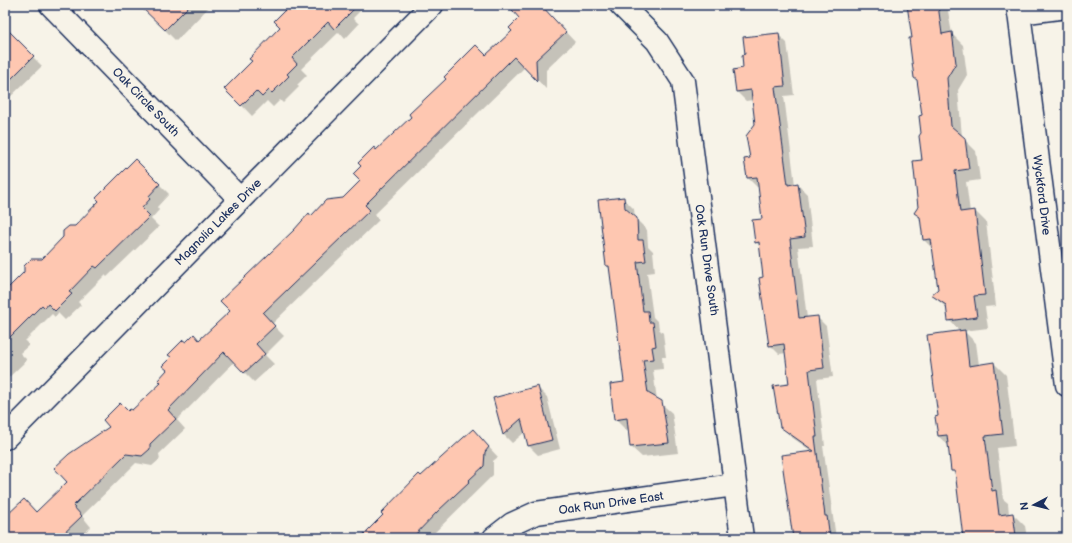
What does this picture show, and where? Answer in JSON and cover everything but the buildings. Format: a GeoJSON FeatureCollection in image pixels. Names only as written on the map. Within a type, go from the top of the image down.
{"type":"FeatureCollection","features":[{"type":"Feature","properties":{"kind":"street","name":"Oak Circle South"},"geometry":{"type":"LineString","coordinates":[[51,5],[240,199]]}},
{"type":"Feature","properties":{"kind":"street","name":"Magnolia Lakes Drive"},"geometry":{"type":"LineString","coordinates":[[5,438],[432,5]]}},
{"type":"Feature","properties":{"kind":"street","name":"Oak Run Drive South"},"geometry":{"type":"LineString","coordinates":[[621,5],[657,41],[683,81],[732,451],[734,485],[742,538]]}},
{"type":"Feature","properties":{"kind":"street"},"geometry":{"type":"LineString","coordinates":[[1018,9],[1067,7]]}},
{"type":"Feature","properties":{"kind":"street","name":"Wyckford Drive"},"geometry":{"type":"LineString","coordinates":[[1018,9],[1064,338],[1067,385]]}},
{"type":"Feature","properties":{"kind":"street","name":"Oak Run Drive East"},"geometry":{"type":"LineString","coordinates":[[494,538],[512,524],[536,513],[734,485]]}}]}
